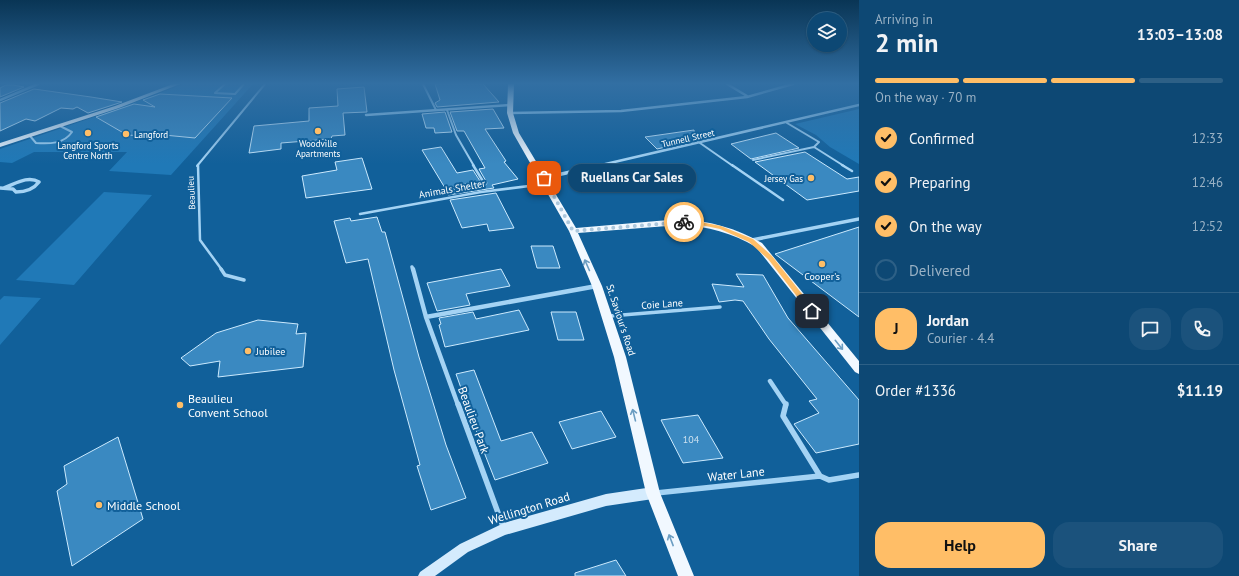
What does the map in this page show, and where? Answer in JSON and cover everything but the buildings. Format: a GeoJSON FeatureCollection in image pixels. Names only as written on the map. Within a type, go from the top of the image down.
{"type":"FeatureCollection","features":[{"type":"Feature","properties":{"kind":"main road"},"geometry":{"type":"LineString","coordinates":[[0,145],[105,111]]}},
{"type":"Feature","properties":{"kind":"main road","name":"St. Saviour's Road"},"geometry":{"type":"LineString","coordinates":[[510,111],[516,133],[573,231],[597,286],[620,357],[653,493],[686,576]]}},
{"type":"Feature","properties":{"kind":"main road"},"geometry":{"type":"LineString","coordinates":[[573,231],[664,223],[696,222],[721,228],[751,240],[765,251],[859,369]]}},
{"type":"Feature","properties":{"kind":"main road","name":"Wellington Road"},"geometry":{"type":"LineString","coordinates":[[424,576],[464,548],[504,529],[606,500],[653,493]]}},
{"type":"Feature","properties":{"kind":"street"},"geometry":{"type":"LineString","coordinates":[[366,115],[424,111]]}},
{"type":"Feature","properties":{"kind":"street","name":"Tunnell Street"},"geometry":{"type":"LineString","coordinates":[[545,181],[835,111]]}},
{"type":"Feature","properties":{"kind":"street"},"geometry":{"type":"LineString","coordinates":[[28,180],[36,180],[39,182],[34,188],[24,192],[16,192],[13,189],[2,188],[28,180]]}},
{"type":"Feature","properties":{"kind":"street"},"geometry":{"type":"LineString","coordinates":[[751,240],[859,219]]}},
{"type":"Feature","properties":{"kind":"street","name":"Beaulieu Park"},"geometry":{"type":"LineString","coordinates":[[412,267],[426,317],[504,529]]}},
{"type":"Feature","properties":{"kind":"street"},"geometry":{"type":"LineString","coordinates":[[426,317],[597,286]]}},
{"type":"Feature","properties":{"kind":"street"},"geometry":{"type":"LineString","coordinates":[[770,381],[786,404],[783,416],[820,476]]}},
{"type":"Feature","properties":{"kind":"street","name":"Water Lane"},"geometry":{"type":"LineString","coordinates":[[653,493],[820,476],[829,480],[859,475]]}},
{"type":"Feature","properties":{"kind":"lane","name":"Beaulieu"},"geometry":{"type":"LineString","coordinates":[[243,111],[197,166],[200,240],[225,275],[244,280]]}},
{"type":"Feature","properties":{"kind":"lane"},"geometry":{"type":"LineString","coordinates":[[440,192],[484,183],[456,135],[447,111]]}},
{"type":"Feature","properties":{"kind":"lane"},"geometry":{"type":"LineString","coordinates":[[753,160],[814,147],[819,142],[787,123]]}},
{"type":"Feature","properties":{"kind":"lane"},"geometry":{"type":"LineString","coordinates":[[30,136],[36,143],[64,140],[71,136],[72,132],[60,126]]}},
{"type":"Feature","properties":{"kind":"lane"},"geometry":{"type":"LineString","coordinates":[[700,143],[783,200]]}},
{"type":"Feature","properties":{"kind":"lane"},"geometry":{"type":"LineString","coordinates":[[814,147],[852,171]]}},
{"type":"Feature","properties":{"kind":"lane","name":"Animals Shelter"},"geometry":{"type":"LineString","coordinates":[[360,214],[545,181]]}},
{"type":"Feature","properties":{"kind":"lane","name":"Coie Lane"},"geometry":{"type":"LineString","coordinates":[[606,316],[720,307]]}},
{"type":"Feature","properties":{"kind":"shaded area","name":"Langford"},"geometry":{"type":"Polygon","coordinates":[[[112,111],[229,111],[171,175],[109,171],[127,152],[34,152],[12,163],[0,162],[0,149],[112,111]]]}},
{"type":"Feature","properties":{"kind":"shaded area"},"geometry":{"type":"Polygon","coordinates":[[[851,111],[859,111],[859,164],[830,147],[816,135],[795,124],[851,111]]]}},
{"type":"Feature","properties":{"kind":"shaded area"},"geometry":{"type":"Polygon","coordinates":[[[104,192],[152,195],[74,285],[16,280],[104,192]]]}},
{"type":"Feature","properties":{"kind":"shaded area"},"geometry":{"type":"Polygon","coordinates":[[[4,296],[41,298],[0,345],[0,300],[4,296]]]}},
{"type":"Feature","properties":{"kind":"way so far"},"geometry":{"type":"LineString","coordinates":[[544,178],[573,231],[618,226],[684,222]]}},
{"type":"Feature","properties":{"kind":"place","name":"Woodville Apartments"},"geometry":{"type":"Point","coordinates":[318,131]}},
{"type":"Feature","properties":{"kind":"place","name":"Langford Sports Centre North"},"geometry":{"type":"Point","coordinates":[88,133]}},
{"type":"Feature","properties":{"kind":"place","name":"Langford"},"geometry":{"type":"Point","coordinates":[126,134]}},
{"type":"Feature","properties":{"kind":"place","name":"Ruellans Car Sales"},"geometry":{"type":"Point","coordinates":[544,178]}},
{"type":"Feature","properties":{"kind":"place","name":"Jersey Gas"},"geometry":{"type":"Point","coordinates":[811,178]}},
{"type":"Feature","properties":{"kind":"place","name":"Cooper's"},"geometry":{"type":"Point","coordinates":[822,264]}},
{"type":"Feature","properties":{"kind":"place","name":"Jubilee"},"geometry":{"type":"Point","coordinates":[248,351]}},
{"type":"Feature","properties":{"kind":"place","name":"Beaulieu Convent School"},"geometry":{"type":"Point","coordinates":[180,405]}},
{"type":"Feature","properties":{"kind":"place","name":"Middle School"},"geometry":{"type":"Point","coordinates":[99,505]}},
{"type":"Feature","properties":{"kind":"route"},"geometry":{"type":"LineString","coordinates":[[684,222],[696,222],[711,225],[751,240],[765,251],[812,311]]}}]}
